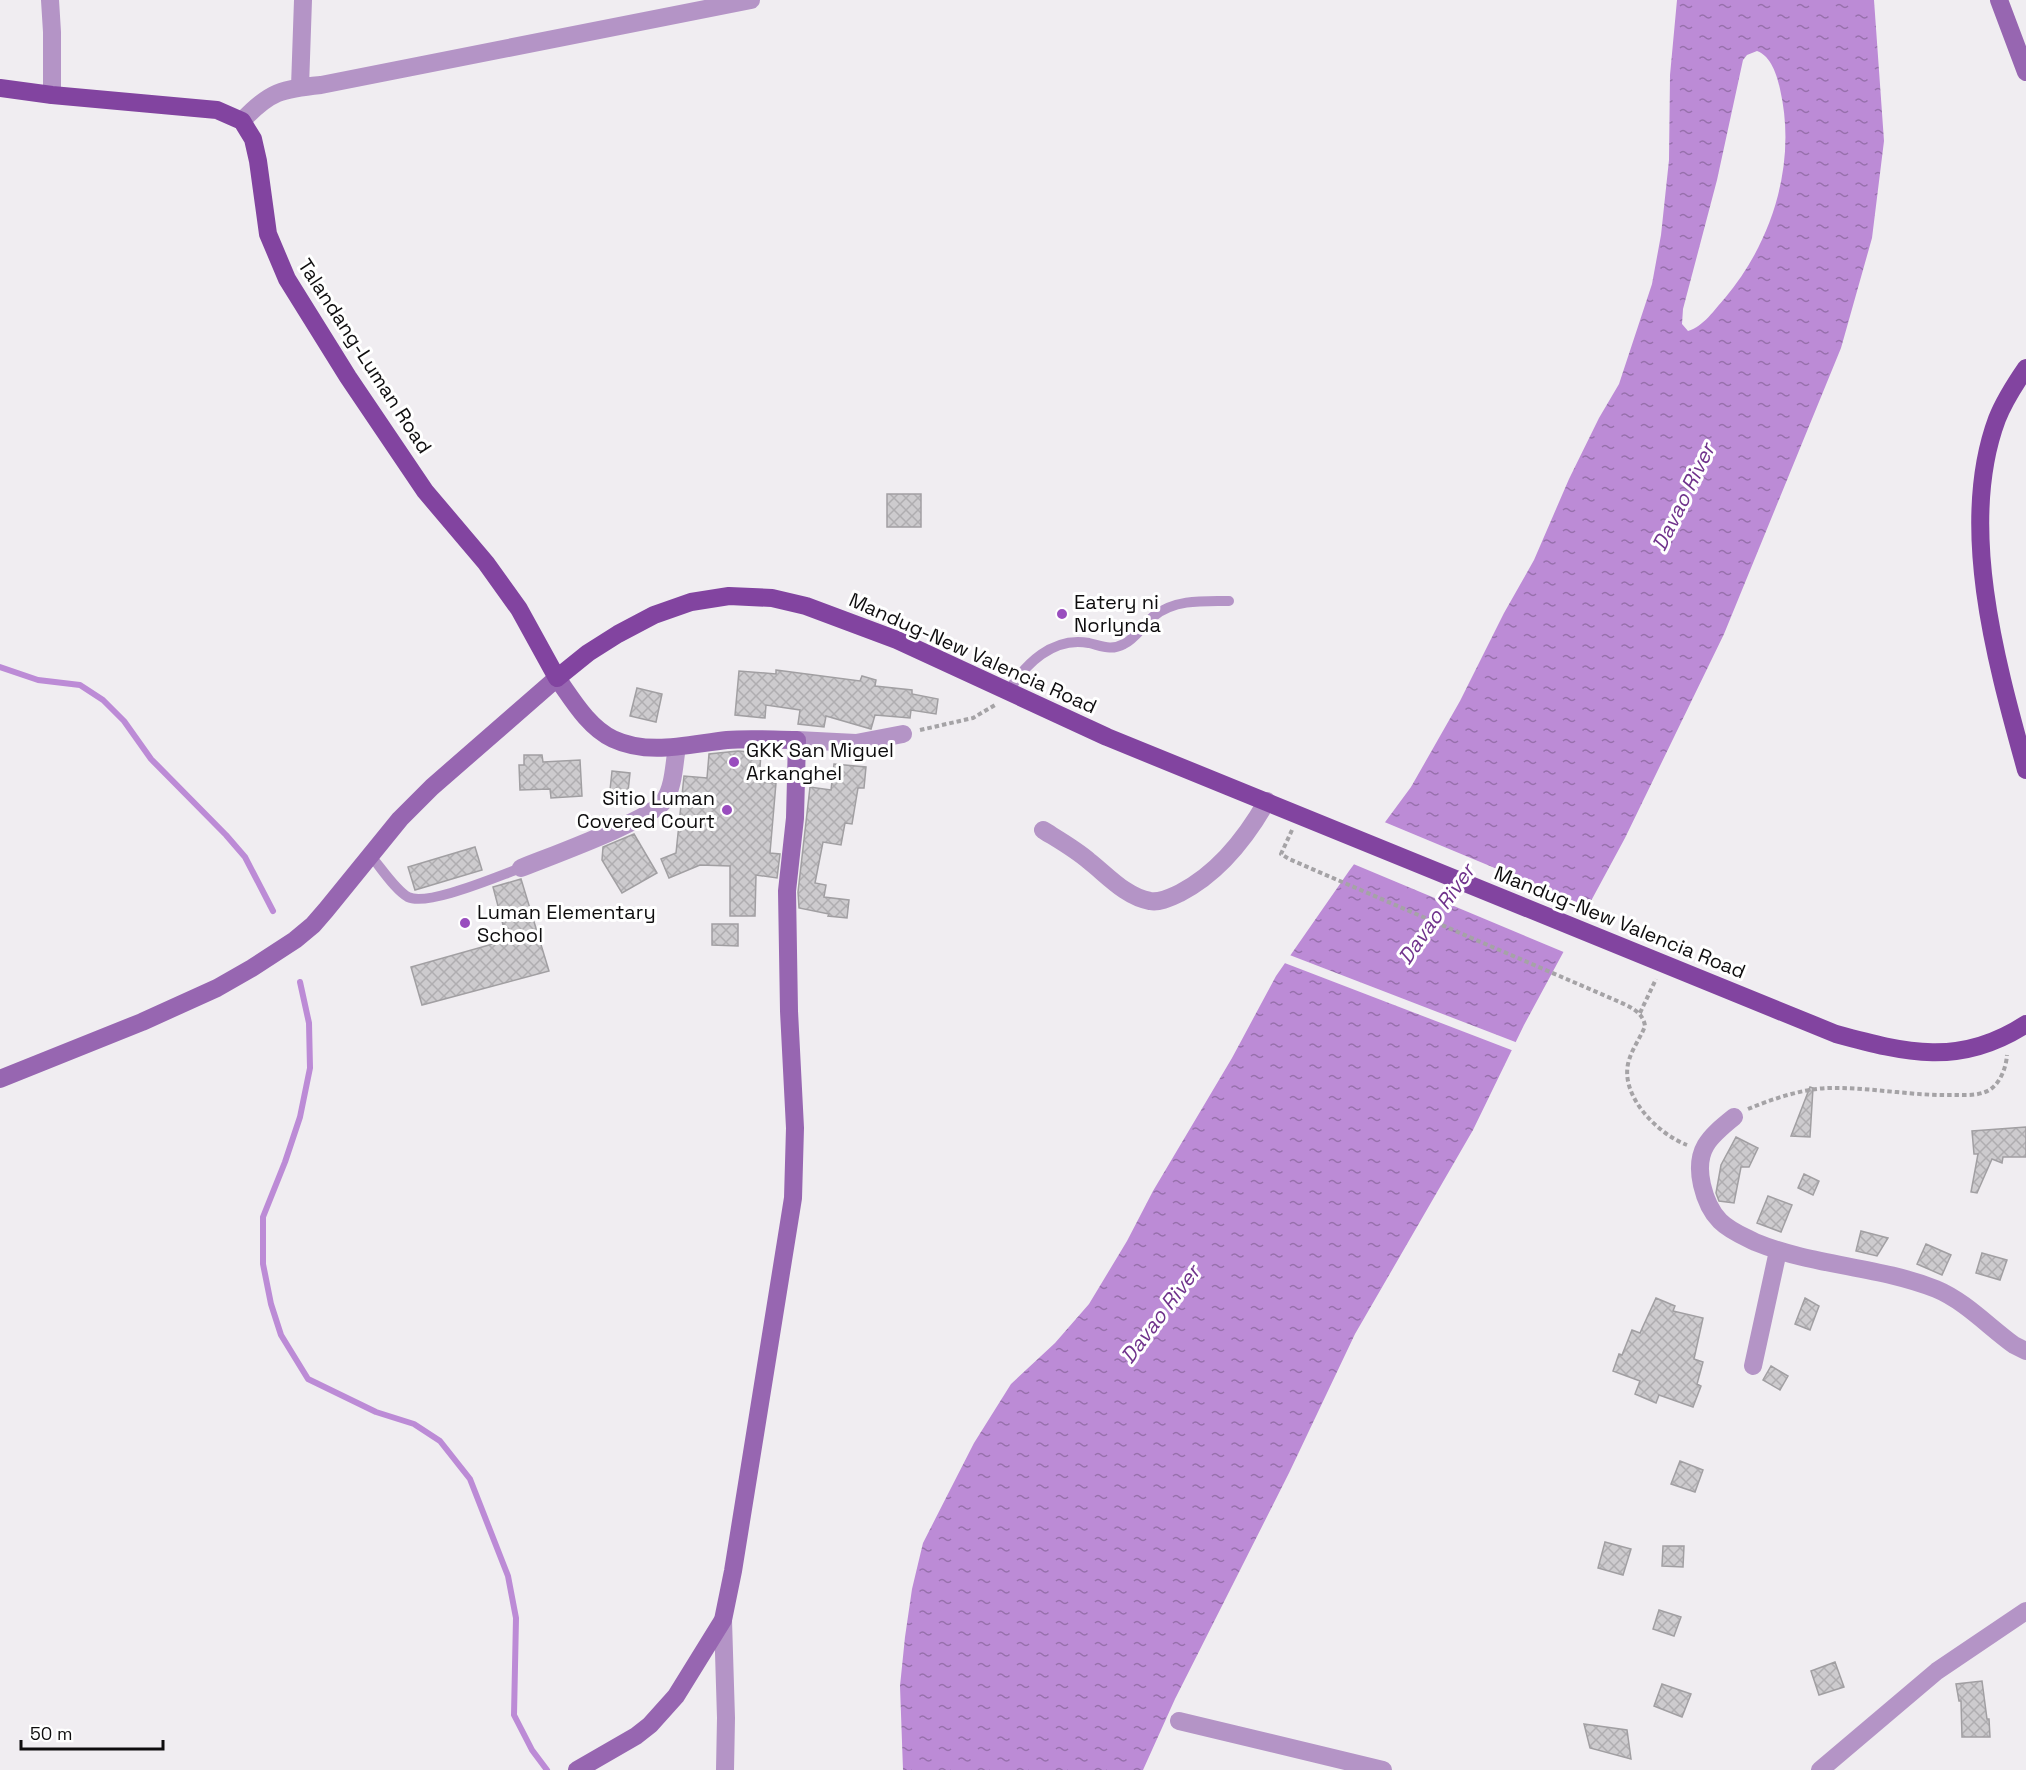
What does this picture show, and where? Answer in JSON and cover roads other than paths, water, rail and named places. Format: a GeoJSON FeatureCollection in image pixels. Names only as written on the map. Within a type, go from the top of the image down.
{"type":"FeatureCollection","features":[{"type":"Feature","properties":{"kind":"main road"},"geometry":{"type":"LineString","coordinates":[[0,88],[217,110],[242,121]]}},
{"type":"Feature","properties":{"kind":"main road","name":"Talandang-Luman Road"},"geometry":{"type":"LineString","coordinates":[[242,121],[253,139],[268,234],[287,279],[348,378],[425,491],[486,563],[519,609],[557,678]]}},
{"type":"Feature","properties":{"kind":"main road"},"geometry":{"type":"LineString","coordinates":[[2026,368],[1997,419],[1982,489],[1981,529],[1990,629],[2000,677],[2026,770]]}},
{"type":"Feature","properties":{"kind":"main road","name":"Mandug-New Valencia Road"},"geometry":{"type":"LineString","coordinates":[[557,678],[588,653],[618,634],[654,615],[691,602],[729,596],[772,598],[806,606],[897,640],[1107,737],[1836,1034],[1884,1047],[1923,1053],[1972,1049],[2008,1036],[2026,1024]]}},
{"type":"Feature","properties":{"kind":"street"},"geometry":{"type":"LineString","coordinates":[[50,0],[52,95]]}},
{"type":"Feature","properties":{"kind":"street"},"geometry":{"type":"LineString","coordinates":[[300,87],[303,0]]}},
{"type":"Feature","properties":{"kind":"street"},"geometry":{"type":"LineString","coordinates":[[242,121],[270,95],[283,90],[329,84],[751,0]]}},
{"type":"Feature","properties":{"kind":"street"},"geometry":{"type":"LineString","coordinates":[[1999,0],[2026,72]]}},
{"type":"Feature","properties":{"kind":"street"},"geometry":{"type":"LineString","coordinates":[[557,678],[594,726],[612,739],[636,747],[677,747],[729,740],[856,742],[903,734]]}},
{"type":"Feature","properties":{"kind":"street","name":"Mandug-New Valencia Road"},"geometry":{"type":"LineString","coordinates":[[0,1079],[141,1022],[217,988],[252,968],[313,925],[400,819],[432,787],[557,678]]}},
{"type":"Feature","properties":{"kind":"street"},"geometry":{"type":"LineString","coordinates":[[725,1770],[723,1620],[740,1537],[758,1407],[793,1198],[795,1128],[789,1011],[788,891],[795,818],[797,740]]}},
{"type":"Feature","properties":{"kind":"street"},"geometry":{"type":"LineString","coordinates":[[521,868],[633,821],[659,807],[666,799],[670,786],[677,747]]}},
{"type":"Feature","properties":{"kind":"street"},"geometry":{"type":"LineString","coordinates":[[1044,830],[1068,845],[1118,884],[1151,902],[1168,899],[1188,889],[1210,873],[1240,843],[1267,801]]}},
{"type":"Feature","properties":{"kind":"street"},"geometry":{"type":"LineString","coordinates":[[1734,1117],[1709,1138],[1701,1150],[1700,1177],[1703,1191],[1720,1221],[1736,1233],[1778,1251],[1908,1279],[1939,1290],[1964,1306],[2014,1345],[2026,1351]]}},
{"type":"Feature","properties":{"kind":"street"},"geometry":{"type":"LineString","coordinates":[[1753,1366],[1778,1251]]}},
{"type":"Feature","properties":{"kind":"street"},"geometry":{"type":"LineString","coordinates":[[1820,1770],[1937,1671],[2026,1611]]}},
{"type":"Feature","properties":{"kind":"street"},"geometry":{"type":"LineString","coordinates":[[578,1770],[629,1741],[650,1725],[676,1696],[723,1620]]}},
{"type":"Feature","properties":{"kind":"street"},"geometry":{"type":"LineString","coordinates":[[1179,1721],[1383,1770]]}},
{"type":"Feature","properties":{"kind":"lane"},"geometry":{"type":"LineString","coordinates":[[1008,692],[1019,674],[1033,660],[1053,647],[1070,642],[1088,643],[1108,649],[1125,644],[1156,614],[1177,605],[1197,600],[1229,601]]}},
{"type":"Feature","properties":{"kind":"lane"},"geometry":{"type":"LineString","coordinates":[[370,855],[407,897],[419,900],[431,899],[521,868]]}},
{"type":"Feature","properties":{"kind":"water","name":"Davao River"},"geometry":{"type":"Polygon","coordinates":[[[1677,0],[1874,0],[1884,141],[1872,238],[1841,348],[1724,634],[1625,838],[1524,1025],[1473,1130],[1355,1334],[1289,1473],[1175,1699],[1143,1770],[903,1770],[900,1686],[912,1589],[923,1543],[974,1443],[1011,1384],[1055,1343],[1089,1304],[1232,1058],[1276,976],[1411,787],[1460,701],[1504,613],[1534,560],[1569,479],[1599,418],[1619,384],[1652,284],[1661,235],[1669,160],[1670,75],[1677,0]],[[1757,51],[1747,55],[1743,60],[1717,180],[1683,309],[1682,324],[1688,331],[1694,329],[1708,317],[1742,276],[1768,226],[1777,200],[1783,172],[1784,117],[1775,72],[1762,53],[1757,51]]]}},
{"type":"Feature","properties":{"kind":"waterway"},"geometry":{"type":"LineString","coordinates":[[0,667],[38,680],[80,685],[103,700],[124,721],[151,759],[245,857],[273,911]]}},
{"type":"Feature","properties":{"kind":"waterway"},"geometry":{"type":"LineString","coordinates":[[300,982],[309,1023],[310,1068],[300,1117],[263,1217],[263,1264],[271,1304],[281,1335],[308,1379],[376,1412],[414,1424],[440,1441],[470,1479],[508,1576],[516,1618],[514,1715],[532,1750],[547,1770]]}},
{"type":"Feature","properties":{"kind":"place","name":"Eatery ni Norlynda"},"geometry":{"type":"Point","coordinates":[1062,614]}},
{"type":"Feature","properties":{"kind":"place","name":"GKK San Miguel Arkanghel"},"geometry":{"type":"Point","coordinates":[734,762]}},
{"type":"Feature","properties":{"kind":"place","name":"Sitio Luman Covered Court"},"geometry":{"type":"Point","coordinates":[727,810]}},
{"type":"Feature","properties":{"kind":"place","name":"Luman Elementary School"},"geometry":{"type":"Point","coordinates":[465,923]}}]}
